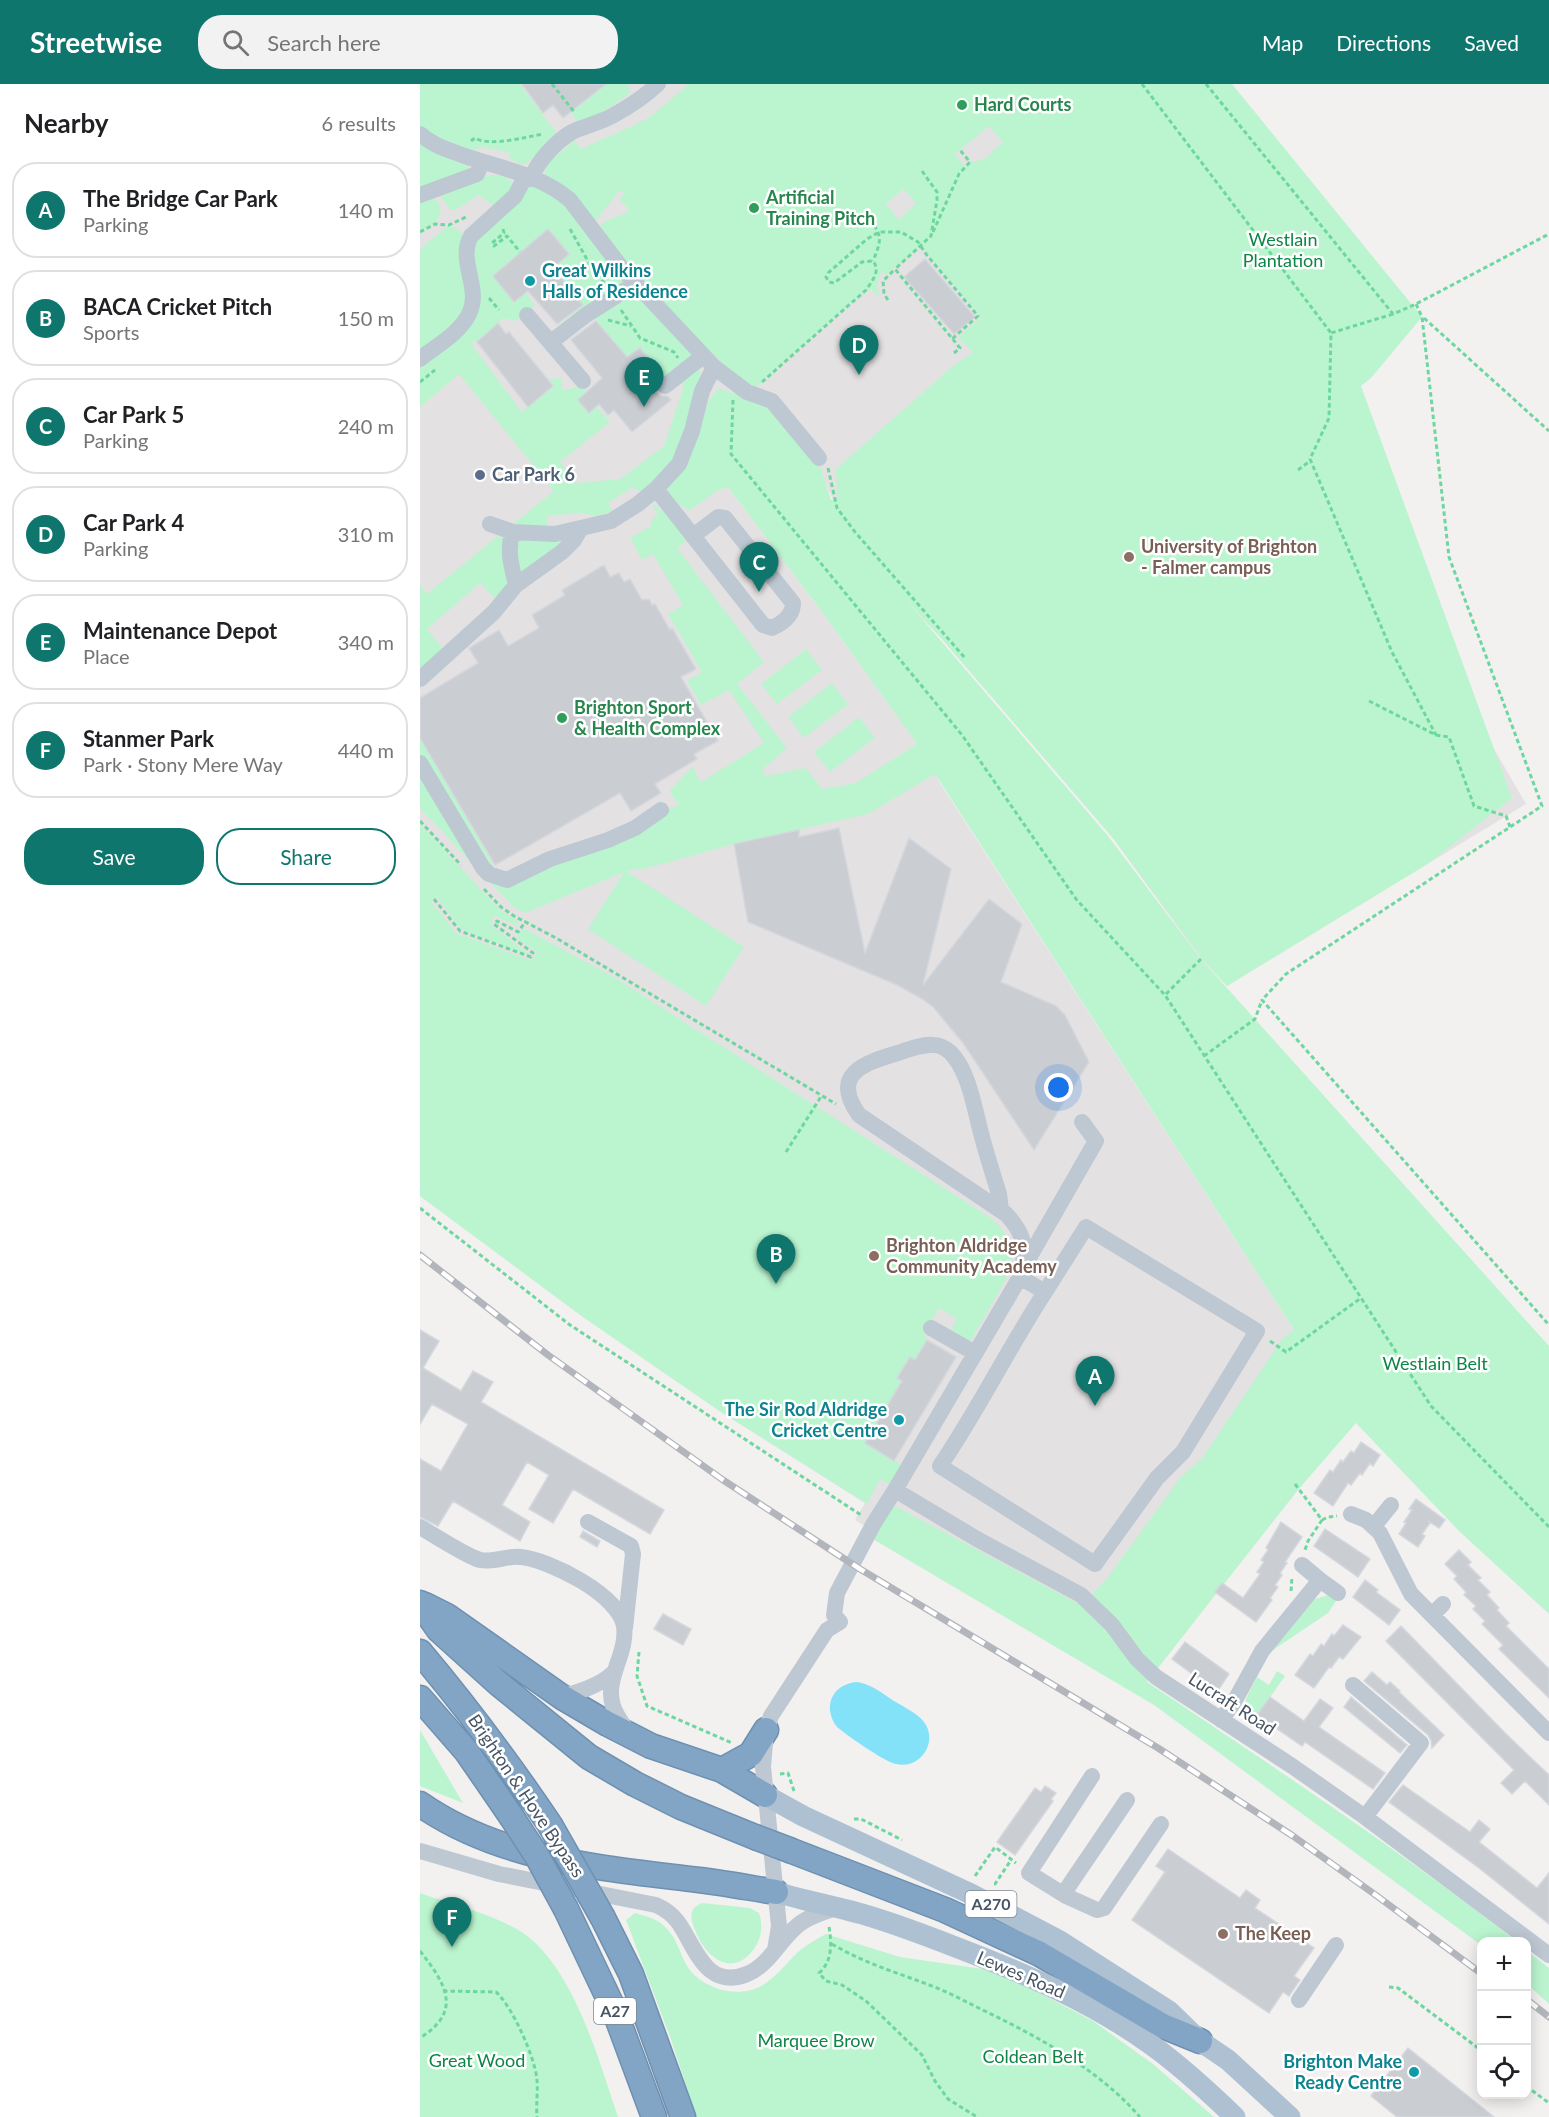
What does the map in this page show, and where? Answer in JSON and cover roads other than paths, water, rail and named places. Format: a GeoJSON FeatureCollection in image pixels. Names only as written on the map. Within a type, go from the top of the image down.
{"type":"FeatureCollection","features":[{"type":"Feature","properties":{"kind":"highway"},"geometry":{"type":"LineString","coordinates":[[420,1603],[447,1616],[562,1697],[631,1736],[651,1746],[765,1786]]}},
{"type":"Feature","properties":{"kind":"highway"},"geometry":{"type":"LineString","coordinates":[[420,1603],[439,1630],[499,1684],[588,1757],[635,1784],[681,1807],[945,1910],[1040,1954],[1163,2025],[1200,2041]]}},
{"type":"Feature","properties":{"kind":"highway","name":"Brighton & Hove Bypass"},"geometry":{"type":"LineString","coordinates":[[420,1652],[507,1761],[550,1825],[603,1918],[631,1974],[683,2117]]}},
{"type":"Feature","properties":{"kind":"highway","name":"Brighton & Hove Bypass"},"geometry":{"type":"LineString","coordinates":[[420,1698],[467,1752],[511,1816],[567,1908],[615,2012],[654,2117]]}},
{"type":"Feature","properties":{"kind":"highway"},"geometry":{"type":"LineString","coordinates":[[722,1770],[751,1754],[766,1730]]}},
{"type":"Feature","properties":{"kind":"highway"},"geometry":{"type":"LineString","coordinates":[[420,1804],[479,1838],[560,1861],[596,1868],[776,1892]]}},
{"type":"Feature","properties":{"kind":"main road","name":"A270"},"geometry":{"type":"LineString","coordinates":[[765,1786],[803,1816],[971,1894],[1060,1941],[1169,2011],[1200,2041],[1228,2060],[1290,2117]]}},
{"type":"Feature","properties":{"kind":"main road","name":"Lewes Road"},"geometry":{"type":"LineString","coordinates":[[776,1892],[834,1915],[903,1927],[981,1957],[1087,2005],[1152,2045],[1235,2117]]}},
{"type":"Feature","properties":{"kind":"street"},"geometry":{"type":"LineString","coordinates":[[532,178],[534,170],[546,154],[571,133],[637,103],[658,84]]}},
{"type":"Feature","properties":{"kind":"street"},"geometry":{"type":"LineString","coordinates":[[420,134],[440,148],[522,173],[555,189],[570,200],[635,284],[709,362],[740,388],[772,401],[819,458]]}},
{"type":"Feature","properties":{"kind":"street"},"geometry":{"type":"LineString","coordinates":[[420,195],[477,174],[482,162]]}},
{"type":"Feature","properties":{"kind":"street"},"geometry":{"type":"LineString","coordinates":[[420,359],[453,334],[469,313],[473,294],[465,256],[471,236],[515,196],[523,181],[532,178]]}},
{"type":"Feature","properties":{"kind":"street"},"geometry":{"type":"LineString","coordinates":[[551,342],[586,315],[635,284]]}},
{"type":"Feature","properties":{"kind":"street"},"geometry":{"type":"LineString","coordinates":[[527,315],[583,381]]}},
{"type":"Feature","properties":{"kind":"street"},"geometry":{"type":"LineString","coordinates":[[665,386],[709,362]]}},
{"type":"Feature","properties":{"kind":"street"},"geometry":{"type":"LineString","coordinates":[[490,524],[513,532],[540,535],[580,530],[611,521],[638,504],[656,489],[679,464],[684,454],[709,362]]}},
{"type":"Feature","properties":{"kind":"street"},"geometry":{"type":"LineString","coordinates":[[656,489],[763,625],[772,628],[788,618],[792,612],[793,603],[725,518],[718,517],[693,536]]}},
{"type":"Feature","properties":{"kind":"street"},"geometry":{"type":"LineString","coordinates":[[420,679],[494,612],[516,585],[562,552],[580,530]]}},
{"type":"Feature","properties":{"kind":"street"},"geometry":{"type":"LineString","coordinates":[[513,532],[509,549],[516,585]]}},
{"type":"Feature","properties":{"kind":"street"},"geometry":{"type":"LineString","coordinates":[[420,763],[483,868],[489,874],[507,880],[550,860],[626,832],[661,810]]}},
{"type":"Feature","properties":{"kind":"street"},"geometry":{"type":"LineString","coordinates":[[1001,1210],[999,1194],[971,1098],[962,1071],[951,1053],[939,1045],[922,1046],[875,1059],[858,1068],[850,1080],[848,1089],[850,1099],[859,1116],[1001,1210],[1014,1222],[1026,1254],[1021,1273]]}},
{"type":"Feature","properties":{"kind":"street"},"geometry":{"type":"LineString","coordinates":[[775,1950],[779,1926],[765,1786],[766,1730],[771,1716],[827,1630],[840,1622],[834,1615],[837,1593],[874,1523],[975,1353],[1096,1141],[1082,1122]]}},
{"type":"Feature","properties":{"kind":"street"},"geometry":{"type":"LineString","coordinates":[[1086,1227],[1257,1331],[1183,1452],[1157,1478],[1095,1563],[940,1466],[1046,1292],[1086,1227]]}},
{"type":"Feature","properties":{"kind":"street"},"geometry":{"type":"LineString","coordinates":[[1021,1273],[1046,1292]]}},
{"type":"Feature","properties":{"kind":"street"},"geometry":{"type":"LineString","coordinates":[[932,1328],[975,1353]]}},
{"type":"Feature","properties":{"kind":"street","name":"Lucraft Road"},"geometry":{"type":"LineString","coordinates":[[895,1490],[977,1539],[1081,1595],[1112,1625],[1137,1659],[1156,1677],[1365,1817],[1549,1955]]}},
{"type":"Feature","properties":{"kind":"street"},"geometry":{"type":"LineString","coordinates":[[1374,1526],[1391,1505]]}},
{"type":"Feature","properties":{"kind":"street"},"geometry":{"type":"LineString","coordinates":[[1352,1514],[1374,1526],[1384,1540],[1405,1585],[1437,1609],[1549,1733]]}},
{"type":"Feature","properties":{"kind":"street"},"geometry":{"type":"LineString","coordinates":[[588,1522],[628,1544],[632,1550],[624,1634],[621,1653],[613,1673],[611,1696],[613,1708],[631,1736]]}},
{"type":"Feature","properties":{"kind":"street"},"geometry":{"type":"LineString","coordinates":[[420,1527],[481,1560],[518,1556],[537,1560],[559,1569],[607,1601],[620,1616],[624,1634]]}},
{"type":"Feature","properties":{"kind":"street"},"geometry":{"type":"LineString","coordinates":[[1298,1564],[1338,1593]]}},
{"type":"Feature","properties":{"kind":"street"},"geometry":{"type":"LineString","coordinates":[[1221,1720],[1262,1651],[1320,1580]]}},
{"type":"Feature","properties":{"kind":"street"},"geometry":{"type":"LineString","coordinates":[[562,1697],[600,1683],[613,1673]]}},
{"type":"Feature","properties":{"kind":"street"},"geometry":{"type":"LineString","coordinates":[[1353,1685],[1421,1743],[1365,1817]]}},
{"type":"Feature","properties":{"kind":"street"},"geometry":{"type":"LineString","coordinates":[[1092,1776],[1029,1873],[1066,1896],[1097,1910],[1104,1908],[1161,1824]]}},
{"type":"Feature","properties":{"kind":"street"},"geometry":{"type":"LineString","coordinates":[[1066,1896],[1068,1887],[1127,1800]]}},
{"type":"Feature","properties":{"kind":"street"},"geometry":{"type":"LineString","coordinates":[[420,1851],[499,1874],[656,1905],[671,1914],[678,1922],[695,1954],[707,1968],[727,1977],[736,1977],[758,1968],[798,1924],[834,1915]]}},
{"type":"Feature","properties":{"kind":"street"},"geometry":{"type":"LineString","coordinates":[[1299,2000],[1336,1945]]}},
{"type":"Feature","properties":{"kind":"water"},"geometry":{"type":"Polygon","coordinates":[[[857,1682],[876,1689],[924,1722],[928,1730],[928,1746],[919,1759],[905,1765],[890,1762],[837,1727],[830,1712],[832,1698],[841,1687],[857,1682]]]}},
{"type":"Feature","properties":{"kind":"railway"},"geometry":{"type":"LineString","coordinates":[[420,1255],[548,1355],[723,1480],[860,1569],[1158,1748],[1293,1836],[1477,1970]]}},
{"type":"Feature","properties":{"kind":"railway"},"geometry":{"type":"LineString","coordinates":[[1531,2003],[1549,2017]]}},
{"type":"Feature","properties":{"kind":"place","name":"Hard Courts"},"geometry":{"type":"Point","coordinates":[962,105]}},
{"type":"Feature","properties":{"kind":"place","name":"Artificial Training Pitch"},"geometry":{"type":"Point","coordinates":[754,208]}},
{"type":"Feature","properties":{"kind":"place","name":"Great Wilkins Halls of Residence"},"geometry":{"type":"Point","coordinates":[530,281]}},
{"type":"Feature","properties":{"kind":"place","name":"Car Park 4"},"geometry":{"type":"Point","coordinates":[859,375]}},
{"type":"Feature","properties":{"kind":"place","name":"Maintenance Depot"},"geometry":{"type":"Point","coordinates":[644,407]}},
{"type":"Feature","properties":{"kind":"place","name":"Car Park 6"},"geometry":{"type":"Point","coordinates":[480,475]}},
{"type":"Feature","properties":{"kind":"place","name":"University of Brighton - Falmer campus"},"geometry":{"type":"Point","coordinates":[1129,557]}},
{"type":"Feature","properties":{"kind":"place","name":"Car Park 5"},"geometry":{"type":"Point","coordinates":[759,592]}},
{"type":"Feature","properties":{"kind":"place","name":"Brighton Sport & Health Complex"},"geometry":{"type":"Point","coordinates":[562,718]}},
{"type":"Feature","properties":{"kind":"place","name":"Brighton Aldridge Community Academy"},"geometry":{"type":"Point","coordinates":[874,1256]}},
{"type":"Feature","properties":{"kind":"place","name":"BACA Cricket Pitch"},"geometry":{"type":"Point","coordinates":[776,1284]}},
{"type":"Feature","properties":{"kind":"place","name":"The Bridge Car Park"},"geometry":{"type":"Point","coordinates":[1095,1406]}},
{"type":"Feature","properties":{"kind":"place","name":"The Sir Rod Aldridge Cricket Centre"},"geometry":{"type":"Point","coordinates":[899,1420]}},
{"type":"Feature","properties":{"kind":"place","name":"The Keep"},"geometry":{"type":"Point","coordinates":[1223,1934]}},
{"type":"Feature","properties":{"kind":"place","name":"Stanmer Park"},"geometry":{"type":"Point","coordinates":[452,1947]}},
{"type":"Feature","properties":{"kind":"place","name":"Brighton Make Ready Centre"},"geometry":{"type":"Point","coordinates":[1414,2072]}},
{"type":"Feature","properties":{"kind":"park label","name":"Westlain Plantation"},"geometry":{"type":"Point","coordinates":[1283,250]}},
{"type":"Feature","properties":{"kind":"park label","name":"Westlain Belt"},"geometry":{"type":"Point","coordinates":[1435,1364]}},
{"type":"Feature","properties":{"kind":"park label","name":"Marquee Brow"},"geometry":{"type":"Point","coordinates":[816,2041]}},
{"type":"Feature","properties":{"kind":"park label","name":"Coldean Belt"},"geometry":{"type":"Point","coordinates":[1033,2057]}},
{"type":"Feature","properties":{"kind":"park label","name":"Great Wood"},"geometry":{"type":"Point","coordinates":[477,2061]}}]}
